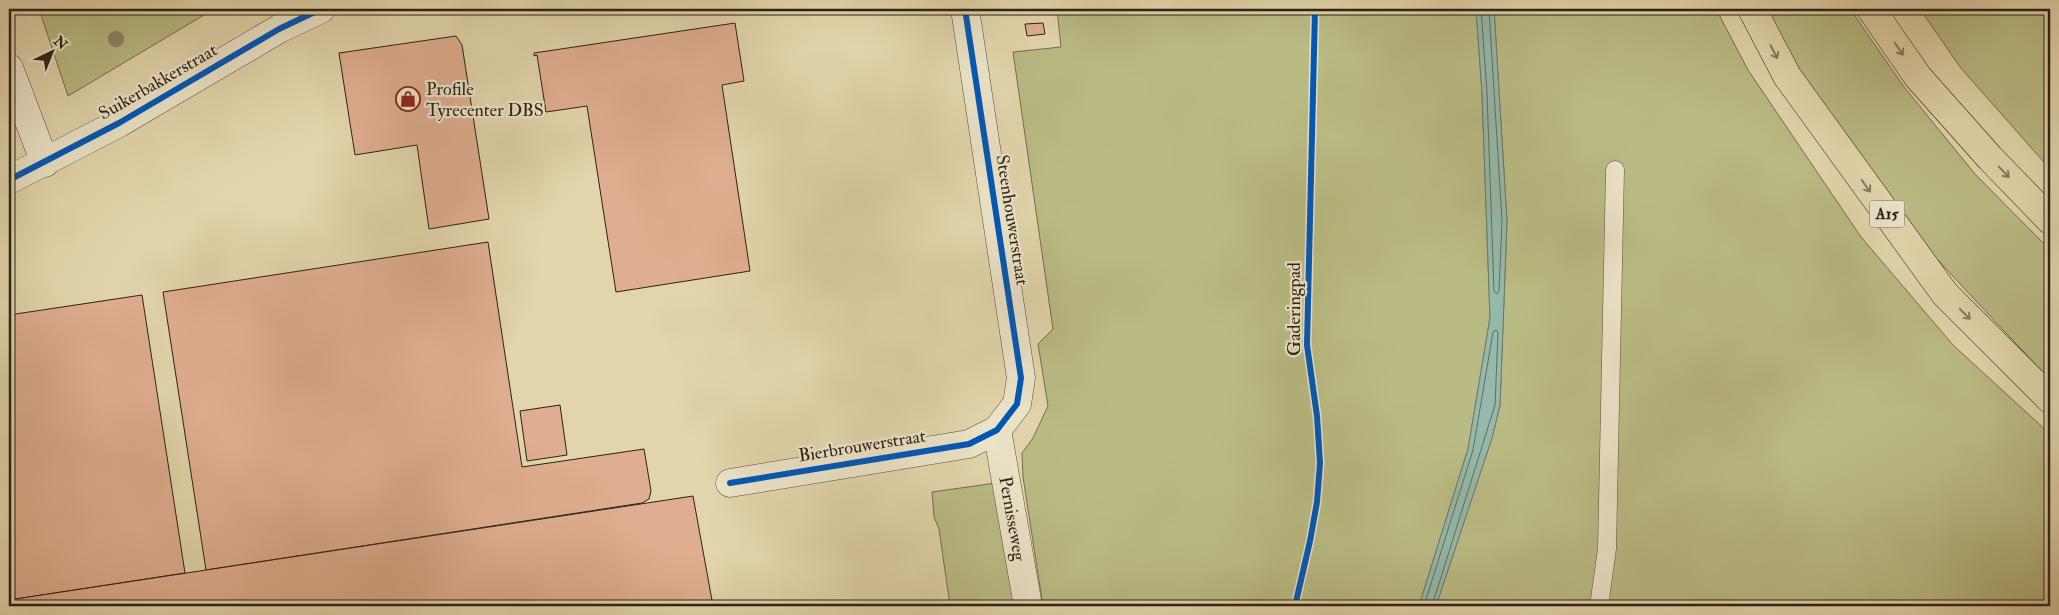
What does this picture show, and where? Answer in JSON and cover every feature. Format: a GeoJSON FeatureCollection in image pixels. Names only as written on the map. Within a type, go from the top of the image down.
{"type":"FeatureCollection","features":[{"type":"Feature","properties":{"kind":"highway","name":"A15"},"geometry":{"type":"LineString","coordinates":[[1752,9],[1786,76],[1945,294],[2050,399]]}},
{"type":"Feature","properties":{"kind":"highway"},"geometry":{"type":"LineString","coordinates":[[1871,9],[1918,77],[1990,158],[2050,220]]}},
{"type":"Feature","properties":{"kind":"street","name":"Suikerbakkerstraat"},"geometry":{"type":"LineString","coordinates":[[9,180],[119,123],[279,29],[321,9]]}},
{"type":"Feature","properties":{"kind":"street","name":"Steenhouwerstraat"},"geometry":{"type":"LineString","coordinates":[[965,9],[1021,378],[1017,404],[997,430]]}},
{"type":"Feature","properties":{"kind":"street"},"geometry":{"type":"LineString","coordinates":[[9,68],[45,163]]}},
{"type":"Feature","properties":{"kind":"street","name":"Bierbrouwerstraat"},"geometry":{"type":"LineString","coordinates":[[730,484],[969,444],[997,430]]}},
{"type":"Feature","properties":{"kind":"street","name":"Pernisseweg"},"geometry":{"type":"LineString","coordinates":[[997,430],[1028,606]]}},
{"type":"Feature","properties":{"kind":"lane"},"geometry":{"type":"LineString","coordinates":[[1599,606],[1607,549],[1614,170]]}},
{"type":"Feature","properties":{"kind":"green space"},"geometry":{"type":"Polygon","coordinates":[[[39,9],[214,9],[68,96],[39,9]]]}},
{"type":"Feature","properties":{"kind":"green space"},"geometry":{"type":"Polygon","coordinates":[[[1057,9],[1476,9],[1482,93],[1490,318],[1468,449],[1419,606],[1043,606],[1023,477],[1022,453],[1033,438],[1048,406],[1038,344],[1053,329],[1013,52],[1061,47],[1057,9]]]}},
{"type":"Feature","properties":{"kind":"green space"},"geometry":{"type":"Polygon","coordinates":[[[1494,9],[1716,9],[1748,70],[1861,237],[1953,345],[2050,434],[2050,606],[1436,606],[1492,438],[1500,405],[1507,221],[1494,9]]]}},
{"type":"Feature","properties":{"kind":"green space"},"geometry":{"type":"Polygon","coordinates":[[[1763,9],[1850,9],[1904,87],[1975,174],[2050,250],[2050,380],[1935,257],[1824,110],[1763,9]]]}},
{"type":"Feature","properties":{"kind":"green space"},"geometry":{"type":"Polygon","coordinates":[[[1920,9],[2050,9],[2050,169],[1960,67],[1920,9]]]}},
{"type":"Feature","properties":{"kind":"green space"},"geometry":{"type":"Polygon","coordinates":[[[996,483],[1017,606],[950,606],[939,529],[934,517],[932,492],[996,483]]]}},
{"type":"Feature","properties":{"kind":"water"},"geometry":{"type":"Polygon","coordinates":[[[1476,9],[1494,9],[1507,221],[1500,405],[1492,438],[1436,606],[1419,606],[1468,449],[1490,318],[1482,93],[1476,9]]]}},
{"type":"Feature","properties":{"kind":"building"},"geometry":{"type":"Polygon","coordinates":[[[735,23],[744,81],[722,85],[750,271],[616,292],[587,106],[546,112],[537,55],[534,56],[534,53],[735,23]]]}},
{"type":"Feature","properties":{"kind":"building"},"geometry":{"type":"Polygon","coordinates":[[[1043,23],[1045,34],[1027,36],[1025,24],[1043,23]]]}},
{"type":"Feature","properties":{"kind":"building","name":"Profile Tyrecenter DBS"},"geometry":{"type":"Polygon","coordinates":[[[456,36],[462,45],[489,219],[429,229],[417,145],[355,155],[339,53],[456,36]]]}},
{"type":"Feature","properties":{"kind":"building"},"geometry":{"type":"Polygon","coordinates":[[[488,242],[522,467],[644,449],[651,491],[649,499],[642,503],[206,570],[163,292],[488,242]]]}},
{"type":"Feature","properties":{"kind":"building"},"geometry":{"type":"Polygon","coordinates":[[[142,295],[185,573],[9,600],[9,315],[142,295]]]}},
{"type":"Feature","properties":{"kind":"building"},"geometry":{"type":"Polygon","coordinates":[[[560,405],[567,455],[527,461],[520,411],[560,405]]]}},
{"type":"Feature","properties":{"kind":"building"},"geometry":{"type":"Polygon","coordinates":[[[693,496],[713,606],[9,606],[9,600],[693,496]]]}},
{"type":"Feature","properties":{"kind":"cycle path"},"geometry":{"type":"LineString","coordinates":[[9,180],[119,123],[279,29],[321,9]]}},
{"type":"Feature","properties":{"kind":"cycle path"},"geometry":{"type":"LineString","coordinates":[[730,483],[969,444],[997,430],[1017,404],[1021,378],[965,9]]}},
{"type":"Feature","properties":{"kind":"cycle path","name":"Gaderingpad"},"geometry":{"type":"LineString","coordinates":[[1295,606],[1317,502],[1320,463],[1317,416],[1307,345],[1315,9]]}},
{"type":"Feature","properties":{"kind":"place","name":"Profile Tyrecenter DBS"},"geometry":{"type":"Point","coordinates":[408,99]}}]}
